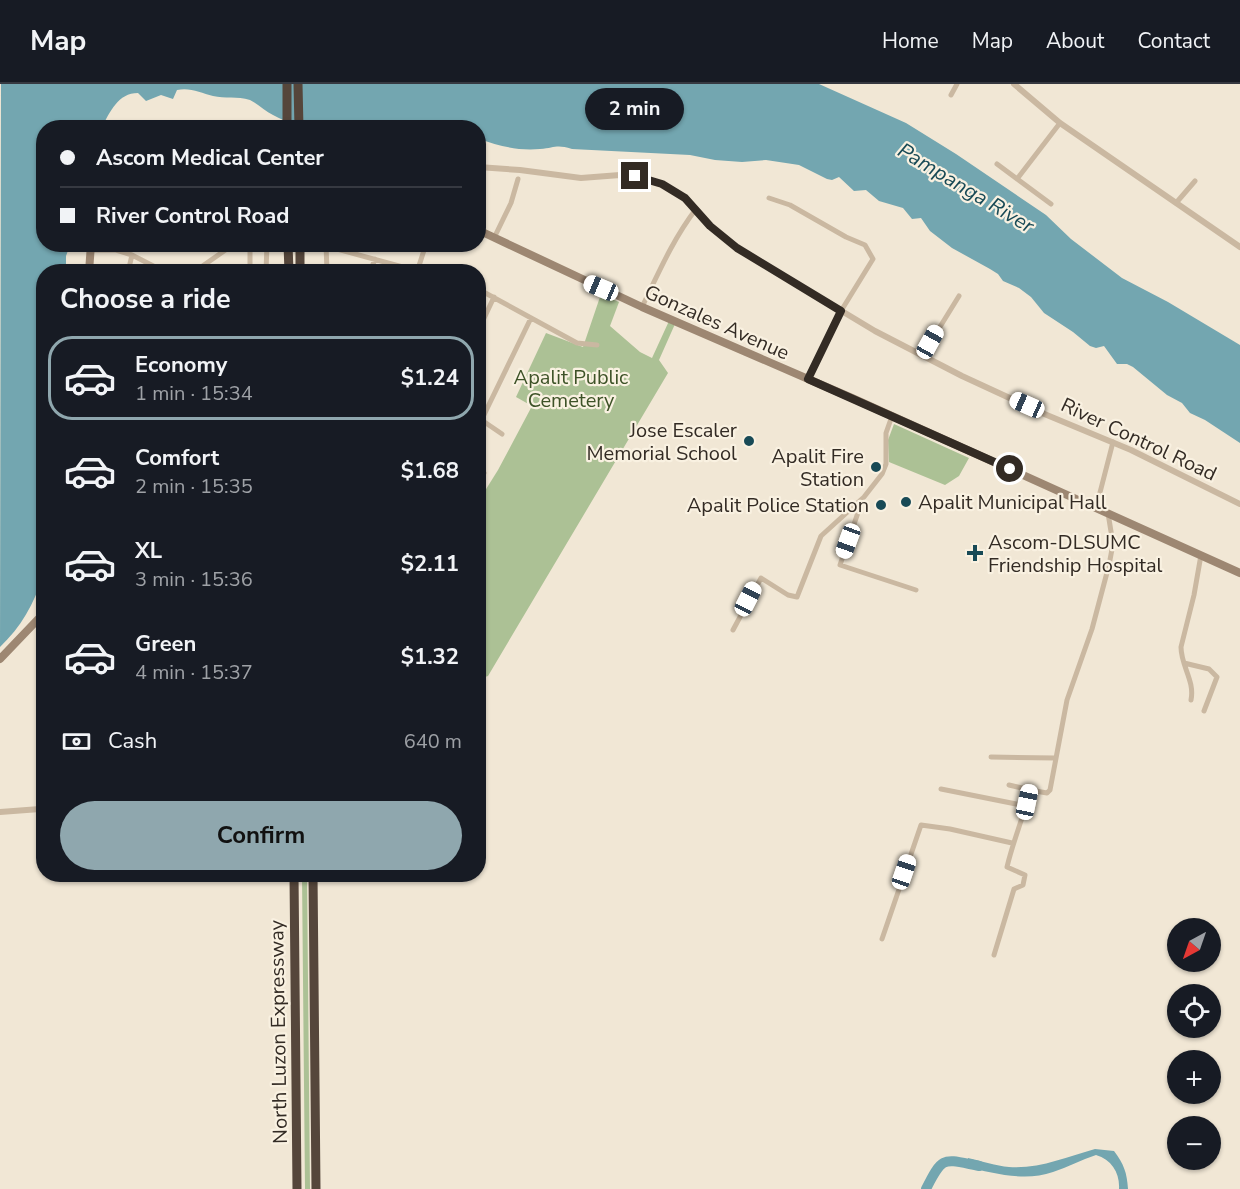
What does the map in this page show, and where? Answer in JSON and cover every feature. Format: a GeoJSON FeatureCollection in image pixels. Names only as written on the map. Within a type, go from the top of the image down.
{"type":"FeatureCollection","features":[{"type":"Feature","properties":{"kind":"highway"},"geometry":{"type":"LineString","coordinates":[[287,84],[287,120]]}},
{"type":"Feature","properties":{"kind":"highway"},"geometry":{"type":"LineString","coordinates":[[298,84],[299,120]]}},
{"type":"Feature","properties":{"kind":"highway","name":"North Luzon Expressway"},"geometry":{"type":"LineString","coordinates":[[294,882],[297,1189]]}},
{"type":"Feature","properties":{"kind":"highway","name":"North Luzon Expressway"},"geometry":{"type":"LineString","coordinates":[[313,882],[316,1189]]}},
{"type":"Feature","properties":{"kind":"main road","name":"Gonzales Avenue"},"geometry":{"type":"LineString","coordinates":[[486,234],[642,307],[892,416],[1240,573]]}},
{"type":"Feature","properties":{"kind":"main road"},"geometry":{"type":"LineString","coordinates":[[0,659],[36,621]]}},
{"type":"Feature","properties":{"kind":"street"},"geometry":{"type":"LineString","coordinates":[[951,95],[957,84]]}},
{"type":"Feature","properties":{"kind":"street"},"geometry":{"type":"LineString","coordinates":[[1014,84],[1060,123],[1240,247]]}},
{"type":"Feature","properties":{"kind":"street"},"geometry":{"type":"LineString","coordinates":[[1017,179],[1060,123]]}},
{"type":"Feature","properties":{"kind":"street"},"geometry":{"type":"LineString","coordinates":[[997,164],[1051,204]]}},
{"type":"Feature","properties":{"kind":"street","name":"River Control Road"},"geometry":{"type":"LineString","coordinates":[[486,167],[581,178],[635,176],[662,184],[685,198],[717,232],[737,248],[841,311],[922,356],[1042,413],[1113,442],[1240,504]]}},
{"type":"Feature","properties":{"kind":"street"},"geometry":{"type":"LineString","coordinates":[[494,238],[512,203],[518,179]]}},
{"type":"Feature","properties":{"kind":"street"},"geometry":{"type":"LineString","coordinates":[[1176,203],[1195,181]]}},
{"type":"Feature","properties":{"kind":"street"},"geometry":{"type":"LineString","coordinates":[[769,198],[790,205],[846,237],[865,245],[870,250],[873,259],[841,311],[808,379]]}},
{"type":"Feature","properties":{"kind":"street"},"geometry":{"type":"LineString","coordinates":[[642,307],[664,261],[684,225],[696,209]]}},
{"type":"Feature","properties":{"kind":"street"},"geometry":{"type":"LineString","coordinates":[[122,252],[149,264]]}},
{"type":"Feature","properties":{"kind":"street"},"geometry":{"type":"LineString","coordinates":[[205,264],[223,252]]}},
{"type":"Feature","properties":{"kind":"street"},"geometry":{"type":"LineString","coordinates":[[349,252],[391,264]]}},
{"type":"Feature","properties":{"kind":"street"},"geometry":{"type":"LineString","coordinates":[[130,264],[132,255]]}},
{"type":"Feature","properties":{"kind":"street"},"geometry":{"type":"LineString","coordinates":[[373,264],[375,260]]}},
{"type":"Feature","properties":{"kind":"street"},"geometry":{"type":"LineString","coordinates":[[486,293],[577,343],[597,345]]}},
{"type":"Feature","properties":{"kind":"street"},"geometry":{"type":"LineString","coordinates":[[922,356],[959,296]]}},
{"type":"Feature","properties":{"kind":"street"},"geometry":{"type":"LineString","coordinates":[[486,314],[494,297]]}},
{"type":"Feature","properties":{"kind":"street"},"geometry":{"type":"LineString","coordinates":[[486,408],[531,318]]}},
{"type":"Feature","properties":{"kind":"street"},"geometry":{"type":"LineString","coordinates":[[733,630],[761,578],[788,595],[797,597],[821,536],[864,497],[882,474],[886,464],[886,433],[892,416]]}},
{"type":"Feature","properties":{"kind":"street"},"geometry":{"type":"LineString","coordinates":[[486,424],[502,434]]}},
{"type":"Feature","properties":{"kind":"street"},"geometry":{"type":"LineString","coordinates":[[1096,508],[1113,442]]}},
{"type":"Feature","properties":{"kind":"street"},"geometry":{"type":"LineString","coordinates":[[864,497],[840,565],[916,590]]}},
{"type":"Feature","properties":{"kind":"street"},"geometry":{"type":"LineString","coordinates":[[1008,785],[1047,793],[1050,790],[1067,700],[1092,630],[1109,565],[1113,544],[1107,513]]}},
{"type":"Feature","properties":{"kind":"street"},"geometry":{"type":"LineString","coordinates":[[1191,700],[1193,689],[1181,647],[1201,555]]}},
{"type":"Feature","properties":{"kind":"street"},"geometry":{"type":"LineString","coordinates":[[1184,663],[1209,669],[1217,678],[1204,711]]}},
{"type":"Feature","properties":{"kind":"street"},"geometry":{"type":"LineString","coordinates":[[991,757],[1055,758]]}},
{"type":"Feature","properties":{"kind":"street"},"geometry":{"type":"LineString","coordinates":[[941,789],[1026,806]]}},
{"type":"Feature","properties":{"kind":"street"},"geometry":{"type":"LineString","coordinates":[[994,955],[1014,889],[1022,885],[1025,875],[1007,867],[1012,843],[1030,790]]}},
{"type":"Feature","properties":{"kind":"street"},"geometry":{"type":"LineString","coordinates":[[0,812],[36,808]]}},
{"type":"Feature","properties":{"kind":"street"},"geometry":{"type":"LineString","coordinates":[[882,939],[921,825],[1012,843]]}},
{"type":"Feature","properties":{"kind":"green space","name":"Apalit Public Cemetery"},"geometry":{"type":"Polygon","coordinates":[[[601,294],[619,302],[610,326],[640,352],[652,358],[669,321],[675,324],[659,360],[668,373],[486,677],[486,489],[532,406],[516,397],[546,333],[583,347],[601,294]]]}},
{"type":"Feature","properties":{"kind":"green space"},"geometry":{"type":"Polygon","coordinates":[[[894,424],[969,458],[959,476],[945,485],[889,462],[888,440],[894,424]]]}},
{"type":"Feature","properties":{"kind":"green space"},"geometry":{"type":"Polygon","coordinates":[[[302,882],[307,882],[310,1189],[305,1189],[302,882]]]}},
{"type":"Feature","properties":{"kind":"water","name":"Pampanga River"},"geometry":{"type":"Polygon","coordinates":[[[1,84],[819,84],[906,123],[1046,215],[1071,239],[1122,278],[1168,302],[1240,345],[1240,443],[1190,413],[1182,403],[1167,395],[1133,367],[1127,364],[1117,364],[1104,346],[1096,348],[1090,346],[1044,313],[1031,297],[1019,288],[1003,281],[998,274],[952,248],[930,231],[921,218],[912,219],[903,208],[879,201],[866,190],[854,191],[839,177],[832,180],[827,179],[799,165],[766,160],[742,162],[690,155],[559,147],[516,149],[486,141],[486,120],[284,120],[245,99],[218,97],[186,89],[177,90],[173,99],[161,95],[146,101],[138,93],[131,94],[116,104],[106,120],[36,120],[36,252],[67,252],[66,264],[36,264],[36,594],[26,614],[0,647],[1,84]]]}},
{"type":"Feature","properties":{"kind":"water"},"geometry":{"type":"Polygon","coordinates":[[[1095,1149],[1114,1151],[1124,1169],[1128,1189],[1119,1189],[1114,1168],[1102,1157],[1096,1155],[1042,1175],[1009,1176],[966,1167],[968,1158],[999,1166],[1020,1167],[1053,1162],[1095,1149]]]}},
{"type":"Feature","properties":{"kind":"waterway"},"geometry":{"type":"LineString","coordinates":[[926,1189],[936,1170],[945,1162],[979,1166]]}},
{"type":"Feature","properties":{"kind":"place","name":"Jose Escaler Memorial School"},"geometry":{"type":"Point","coordinates":[749,441]}},
{"type":"Feature","properties":{"kind":"place","name":"Apalit Fire Station"},"geometry":{"type":"Point","coordinates":[876,467]}},
{"type":"Feature","properties":{"kind":"place","name":"Apalit Municipal Hall"},"geometry":{"type":"Point","coordinates":[906,502]}},
{"type":"Feature","properties":{"kind":"place","name":"Apalit Police Station"},"geometry":{"type":"Point","coordinates":[881,505]}},
{"type":"Feature","properties":{"kind":"place","name":"Ascom-DLSUMC Friendship Hospital"},"geometry":{"type":"Point","coordinates":[975,553]}},
{"type":"Feature","properties":{"kind":"route"},"geometry":{"type":"LineString","coordinates":[[635,176],[662,184],[685,198],[723,238],[841,311],[808,379],[1010,469]]}}]}
